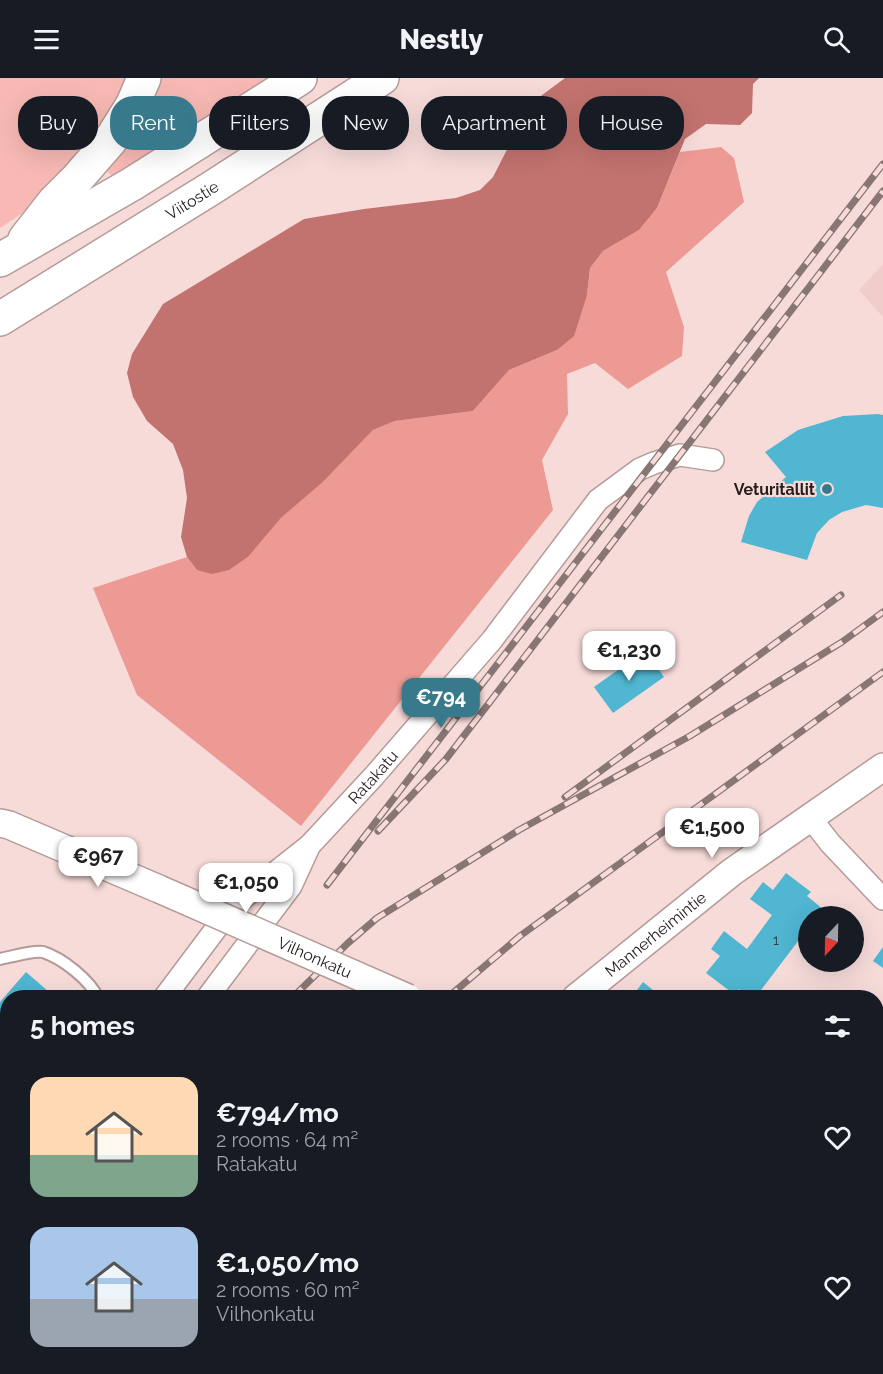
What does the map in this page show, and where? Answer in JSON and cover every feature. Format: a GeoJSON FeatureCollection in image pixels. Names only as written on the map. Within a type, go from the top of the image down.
{"type":"FeatureCollection","features":[{"type":"Feature","properties":{"kind":"highway"},"geometry":{"type":"LineString","coordinates":[[7,256],[110,141],[133,104],[144,78]]}},
{"type":"Feature","properties":{"kind":"highway"},"geometry":{"type":"LineString","coordinates":[[7,256],[132,184],[300,78]]}},
{"type":"Feature","properties":{"kind":"highway","name":"Viitostie"},"geometry":{"type":"LineString","coordinates":[[0,318],[210,189],[382,78]]}},
{"type":"Feature","properties":{"kind":"street","name":"Ratakatu"},"geometry":{"type":"LineString","coordinates":[[170,990],[233,906],[310,845],[374,776],[492,640],[598,500],[640,469],[654,463],[680,455],[713,459]]}},
{"type":"Feature","properties":{"kind":"street","name":"Mannerheimintie"},"geometry":{"type":"LineString","coordinates":[[586,990],[732,872],[883,767]]}},
{"type":"Feature","properties":{"kind":"street"},"geometry":{"type":"LineString","coordinates":[[810,816],[830,843],[883,899]]}},
{"type":"Feature","properties":{"kind":"street","name":"Vilhonkatu"},"geometry":{"type":"LineString","coordinates":[[0,823],[390,990]]}},
{"type":"Feature","properties":{"kind":"street","name":"Vilhonkatu"},"geometry":{"type":"LineString","coordinates":[[0,841],[55,846]]}},
{"type":"Feature","properties":{"kind":"street"},"geometry":{"type":"LineString","coordinates":[[213,990],[291,886],[310,845]]}},
{"type":"Feature","properties":{"kind":"lane"},"geometry":{"type":"LineString","coordinates":[[0,959],[41,951],[73,969],[94,990]]}},
{"type":"Feature","properties":{"kind":"shaded area"},"geometry":{"type":"Polygon","coordinates":[[[0,78],[133,78],[132,85],[124,96],[110,96],[110,114],[98,129],[98,96],[18,96],[18,150],[82,150],[58,181],[21,214],[0,228],[0,78]]]}},
{"type":"Feature","properties":{"kind":"shaded area"},"geometry":{"type":"Polygon","coordinates":[[[161,78],[269,78],[241,96],[209,96],[209,116],[197,124],[197,96],[153,96],[161,78]]]}},
{"type":"Feature","properties":{"kind":"shaded area"},"geometry":{"type":"Polygon","coordinates":[[[565,78],[759,78],[753,84],[752,113],[740,125],[706,124],[684,141],[684,96],[579,96],[579,150],[681,150],[657,208],[639,230],[603,251],[590,268],[587,295],[574,336],[557,350],[509,370],[473,411],[395,421],[373,430],[323,482],[281,518],[249,556],[229,570],[212,574],[197,570],[187,557],[181,537],[187,498],[183,470],[173,444],[147,421],[133,397],[127,373],[132,354],[163,304],[304,219],[456,198],[480,190],[493,177],[507,150],[567,150],[567,96],[541,96],[565,78]]]}},
{"type":"Feature","properties":{"kind":"shaded area"},"geometry":{"type":"Polygon","coordinates":[[[721,147],[734,158],[744,202],[666,272],[684,327],[682,356],[628,389],[595,363],[567,374],[568,414],[542,460],[553,510],[301,826],[137,695],[93,588],[187,557],[197,570],[249,556],[281,518],[323,482],[373,430],[395,421],[473,411],[509,370],[557,350],[587,295],[590,268],[603,251],[639,230],[657,208],[680,152],[721,147]]]}},
{"type":"Feature","properties":{"kind":"shaded area"},"geometry":{"type":"Polygon","coordinates":[[[122,150],[156,150],[113,177],[107,171],[122,150]]]}},
{"type":"Feature","properties":{"kind":"shaded area"},"geometry":{"type":"Polygon","coordinates":[[[883,264],[883,317],[859,290],[883,264]]]}},
{"type":"Feature","properties":{"kind":"building","name":"Veturitallit"},"geometry":{"type":"Polygon","coordinates":[[[883,415],[883,508],[866,505],[842,512],[829,520],[817,533],[807,560],[741,542],[749,516],[757,502],[786,477],[765,452],[798,430],[843,416],[883,415]]]}},
{"type":"Feature","properties":{"kind":"building"},"geometry":{"type":"Polygon","coordinates":[[[646,650],[664,677],[613,713],[594,687],[646,650]]]}},
{"type":"Feature","properties":{"kind":"building"},"geometry":{"type":"Polygon","coordinates":[[[786,873],[811,892],[807,896],[819,906],[798,906],[798,941],[761,990],[728,990],[706,973],[720,956],[711,949],[724,931],[747,949],[772,915],[750,899],[763,882],[773,890],[786,873]]]}},
{"type":"Feature","properties":{"kind":"building"},"geometry":{"type":"Polygon","coordinates":[[[883,947],[883,968],[873,961],[883,947]]]}},
{"type":"Feature","properties":{"kind":"building"},"geometry":{"type":"Polygon","coordinates":[[[26,972],[47,990],[10,990],[26,972]]]}},
{"type":"Feature","properties":{"kind":"building"},"geometry":{"type":"Polygon","coordinates":[[[643,982],[653,990],[637,990],[643,982]]]}},
{"type":"Feature","properties":{"kind":"railway"},"geometry":{"type":"LineString","coordinates":[[327,885],[883,164]]}},
{"type":"Feature","properties":{"kind":"railway"},"geometry":{"type":"LineString","coordinates":[[378,831],[446,759],[883,191]]}},
{"type":"Feature","properties":{"kind":"railway"},"geometry":{"type":"LineString","coordinates":[[565,797],[841,595]]}},
{"type":"Feature","properties":{"kind":"railway"},"geometry":{"type":"LineString","coordinates":[[300,990],[377,918],[519,830],[690,736],[842,642],[883,612]]}},
{"type":"Feature","properties":{"kind":"railway"},"geometry":{"type":"LineString","coordinates":[[456,990],[520,936],[883,672]]}},
{"type":"Feature","properties":{"kind":"place","name":"Veturitallit"},"geometry":{"type":"Point","coordinates":[827,489]}}]}
